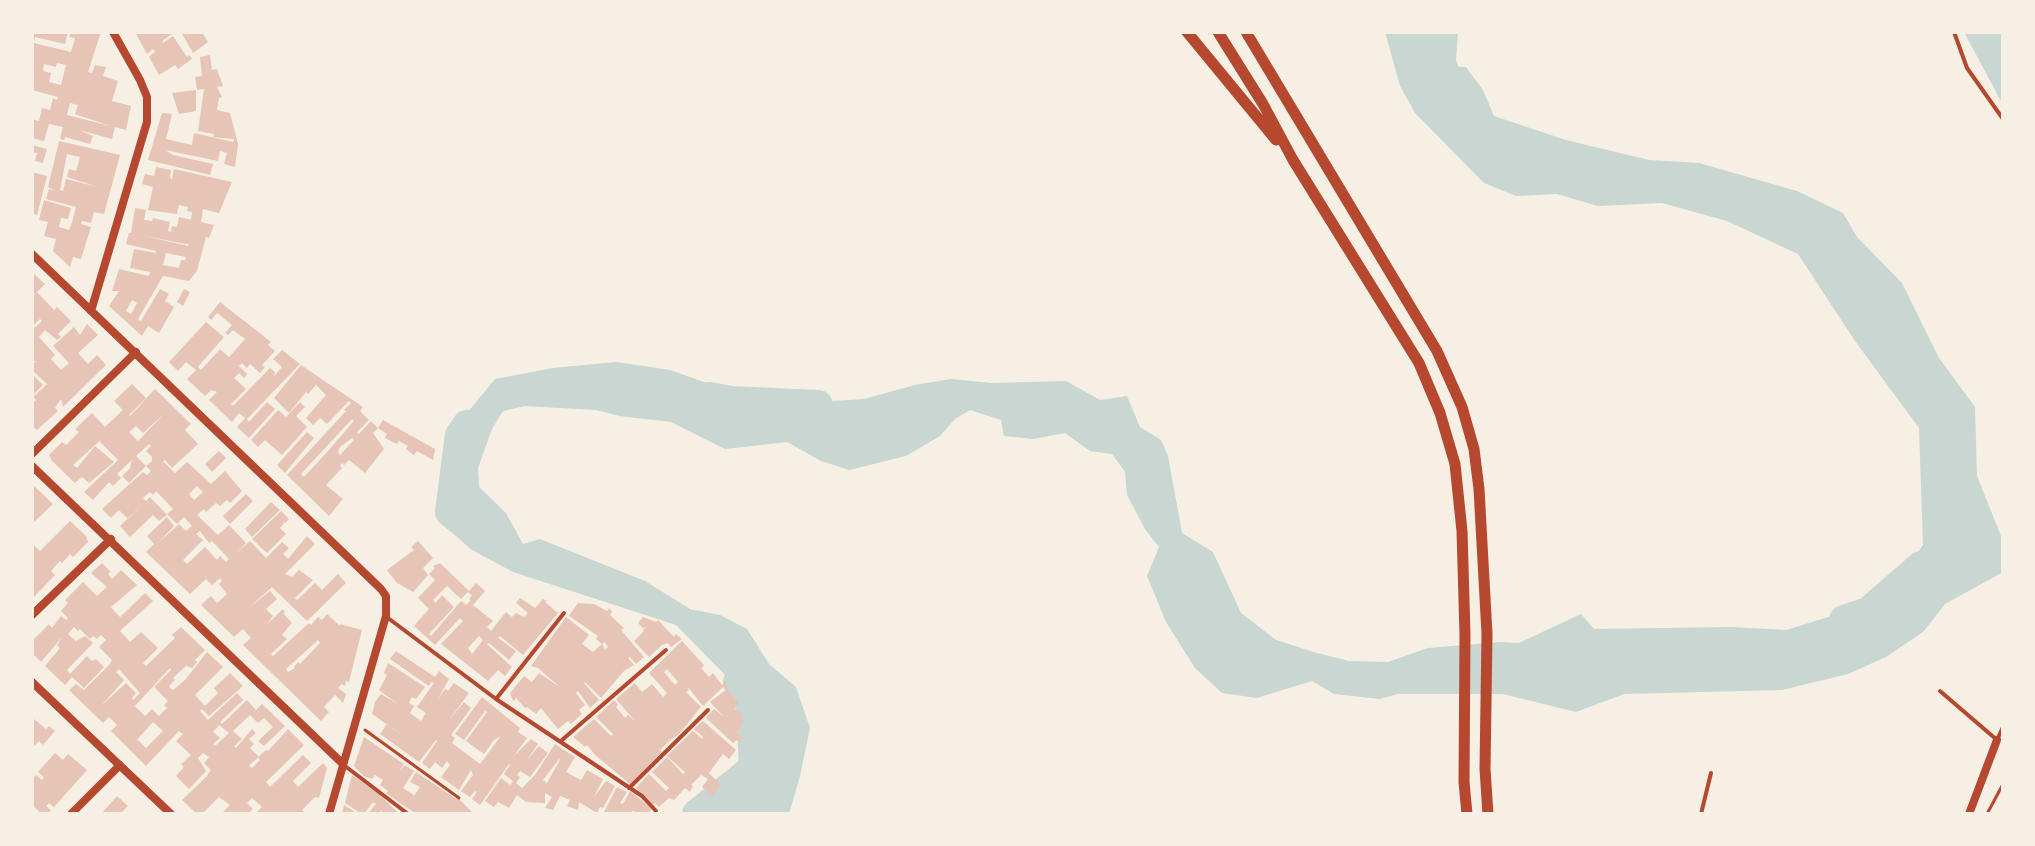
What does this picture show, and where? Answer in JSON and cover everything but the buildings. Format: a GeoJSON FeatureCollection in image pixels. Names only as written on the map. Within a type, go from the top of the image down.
{"type":"FeatureCollection","features":[{"type":"Feature","properties":{"kind":"main road"},"geometry":{"type":"LineString","coordinates":[[1187,32],[1293,160]]}},
{"type":"Feature","properties":{"kind":"main road"},"geometry":{"type":"LineString","coordinates":[[1218,32],[1419,363],[1440,413],[1455,464],[1462,531],[1464,782],[1467,814]]}},
{"type":"Feature","properties":{"kind":"main road"},"geometry":{"type":"LineString","coordinates":[[1246,32],[1437,351],[1462,407],[1474,449],[1479,489],[1487,634],[1485,769],[1488,814]]}},
{"type":"Feature","properties":{"kind":"street"},"geometry":{"type":"LineString","coordinates":[[91,311],[147,122],[147,97],[113,32]]}},
{"type":"Feature","properties":{"kind":"street"},"geometry":{"type":"LineString","coordinates":[[32,254],[381,589],[387,603],[386,616],[329,814]]}},
{"type":"Feature","properties":{"kind":"street"},"geometry":{"type":"LineString","coordinates":[[32,454],[136,352]]}},
{"type":"Feature","properties":{"kind":"street"},"geometry":{"type":"LineString","coordinates":[[32,466],[343,764]]}},
{"type":"Feature","properties":{"kind":"street"},"geometry":{"type":"LineString","coordinates":[[32,615],[111,539]]}},
{"type":"Feature","properties":{"kind":"street"},"geometry":{"type":"LineString","coordinates":[[32,682],[171,814]]}},
{"type":"Feature","properties":{"kind":"street"},"geometry":{"type":"LineString","coordinates":[[1969,814],[1997,740]]}},
{"type":"Feature","properties":{"kind":"street"},"geometry":{"type":"LineString","coordinates":[[71,814],[120,765]]}},
{"type":"Feature","properties":{"kind":"lane"},"geometry":{"type":"LineString","coordinates":[[1954,32],[1967,68],[2003,119]]}},
{"type":"Feature","properties":{"kind":"lane"},"geometry":{"type":"LineString","coordinates":[[496,699],[564,613]]}},
{"type":"Feature","properties":{"kind":"lane"},"geometry":{"type":"LineString","coordinates":[[386,616],[496,699],[629,788],[656,811]]}},
{"type":"Feature","properties":{"kind":"lane"},"geometry":{"type":"LineString","coordinates":[[561,741],[666,650]]}},
{"type":"Feature","properties":{"kind":"lane"},"geometry":{"type":"LineString","coordinates":[[1940,691],[1997,740],[2003,727]]}},
{"type":"Feature","properties":{"kind":"lane"},"geometry":{"type":"LineString","coordinates":[[629,788],[708,710]]}},
{"type":"Feature","properties":{"kind":"lane"},"geometry":{"type":"LineString","coordinates":[[343,764],[408,814]]}},
{"type":"Feature","properties":{"kind":"lane"},"geometry":{"type":"LineString","coordinates":[[1701,814],[1711,773]]}},
{"type":"Feature","properties":{"kind":"path"},"geometry":{"type":"LineString","coordinates":[[356,723],[459,798]]}},
{"type":"Feature","properties":{"kind":"path"},"geometry":{"type":"LineString","coordinates":[[1987,814],[2003,784]]}},
{"type":"Feature","properties":{"kind":"shaded area"},"geometry":{"type":"Polygon","coordinates":[[[1385,32],[1458,32],[1456,61],[1459,67],[1466,67],[1483,90],[1494,116],[1566,140],[1649,160],[1699,163],[1797,191],[1843,213],[1857,237],[1902,283],[1939,358],[1975,407],[1977,476],[2003,541],[2003,572],[1945,604],[1923,632],[1886,657],[1848,674],[1782,690],[1624,694],[1576,712],[1503,694],[1398,694],[1380,699],[1334,694],[1312,681],[1257,698],[1222,693],[1195,668],[1166,622],[1147,576],[1159,547],[1145,529],[1127,495],[1125,472],[1112,454],[1090,451],[1065,433],[1033,439],[1004,436],[1001,420],[970,410],[955,419],[940,436],[906,456],[849,470],[821,461],[787,442],[725,449],[671,422],[596,410],[525,406],[503,411],[492,429],[478,468],[479,487],[506,513],[523,544],[540,539],[645,581],[690,609],[720,615],[747,629],[769,664],[796,687],[810,728],[789,814],[701,814],[732,800],[753,776],[760,749],[751,717],[732,682],[676,625],[513,572],[472,550],[442,524],[451,504],[457,464],[451,443],[467,413],[495,379],[553,368],[616,362],[670,370],[724,389],[763,409],[783,400],[817,402],[864,399],[951,379],[992,383],[1066,381],[1100,400],[1127,396],[1140,427],[1161,440],[1168,456],[1182,533],[1213,552],[1241,613],[1276,640],[1317,653],[1349,661],[1388,662],[1428,648],[1519,643],[1581,614],[1594,629],[1731,627],[1786,630],[1884,600],[1923,545],[1919,428],[1855,341],[1798,254],[1727,221],[1662,203],[1598,206],[1557,194],[1516,196],[1484,183],[1415,113],[1400,86],[1385,32]]]}},
{"type":"Feature","properties":{"kind":"shaded area"},"geometry":{"type":"Polygon","coordinates":[[[1964,32],[2003,32],[2003,105],[1964,32]]]}},
{"type":"Feature","properties":{"kind":"waterway"},"geometry":{"type":"LineString","coordinates":[[710,397],[731,401],[818,405]]}},
{"type":"Feature","properties":{"kind":"waterway"},"geometry":{"type":"LineString","coordinates":[[467,425],[460,435],[450,512],[468,526]]}},
{"type":"Feature","properties":{"kind":"waterway"},"geometry":{"type":"LineString","coordinates":[[1844,620],[1868,612],[1921,566]]}},
{"type":"Feature","properties":{"kind":"waterway"},"geometry":{"type":"LineString","coordinates":[[697,814],[754,768],[751,706],[738,682]]}}]}
